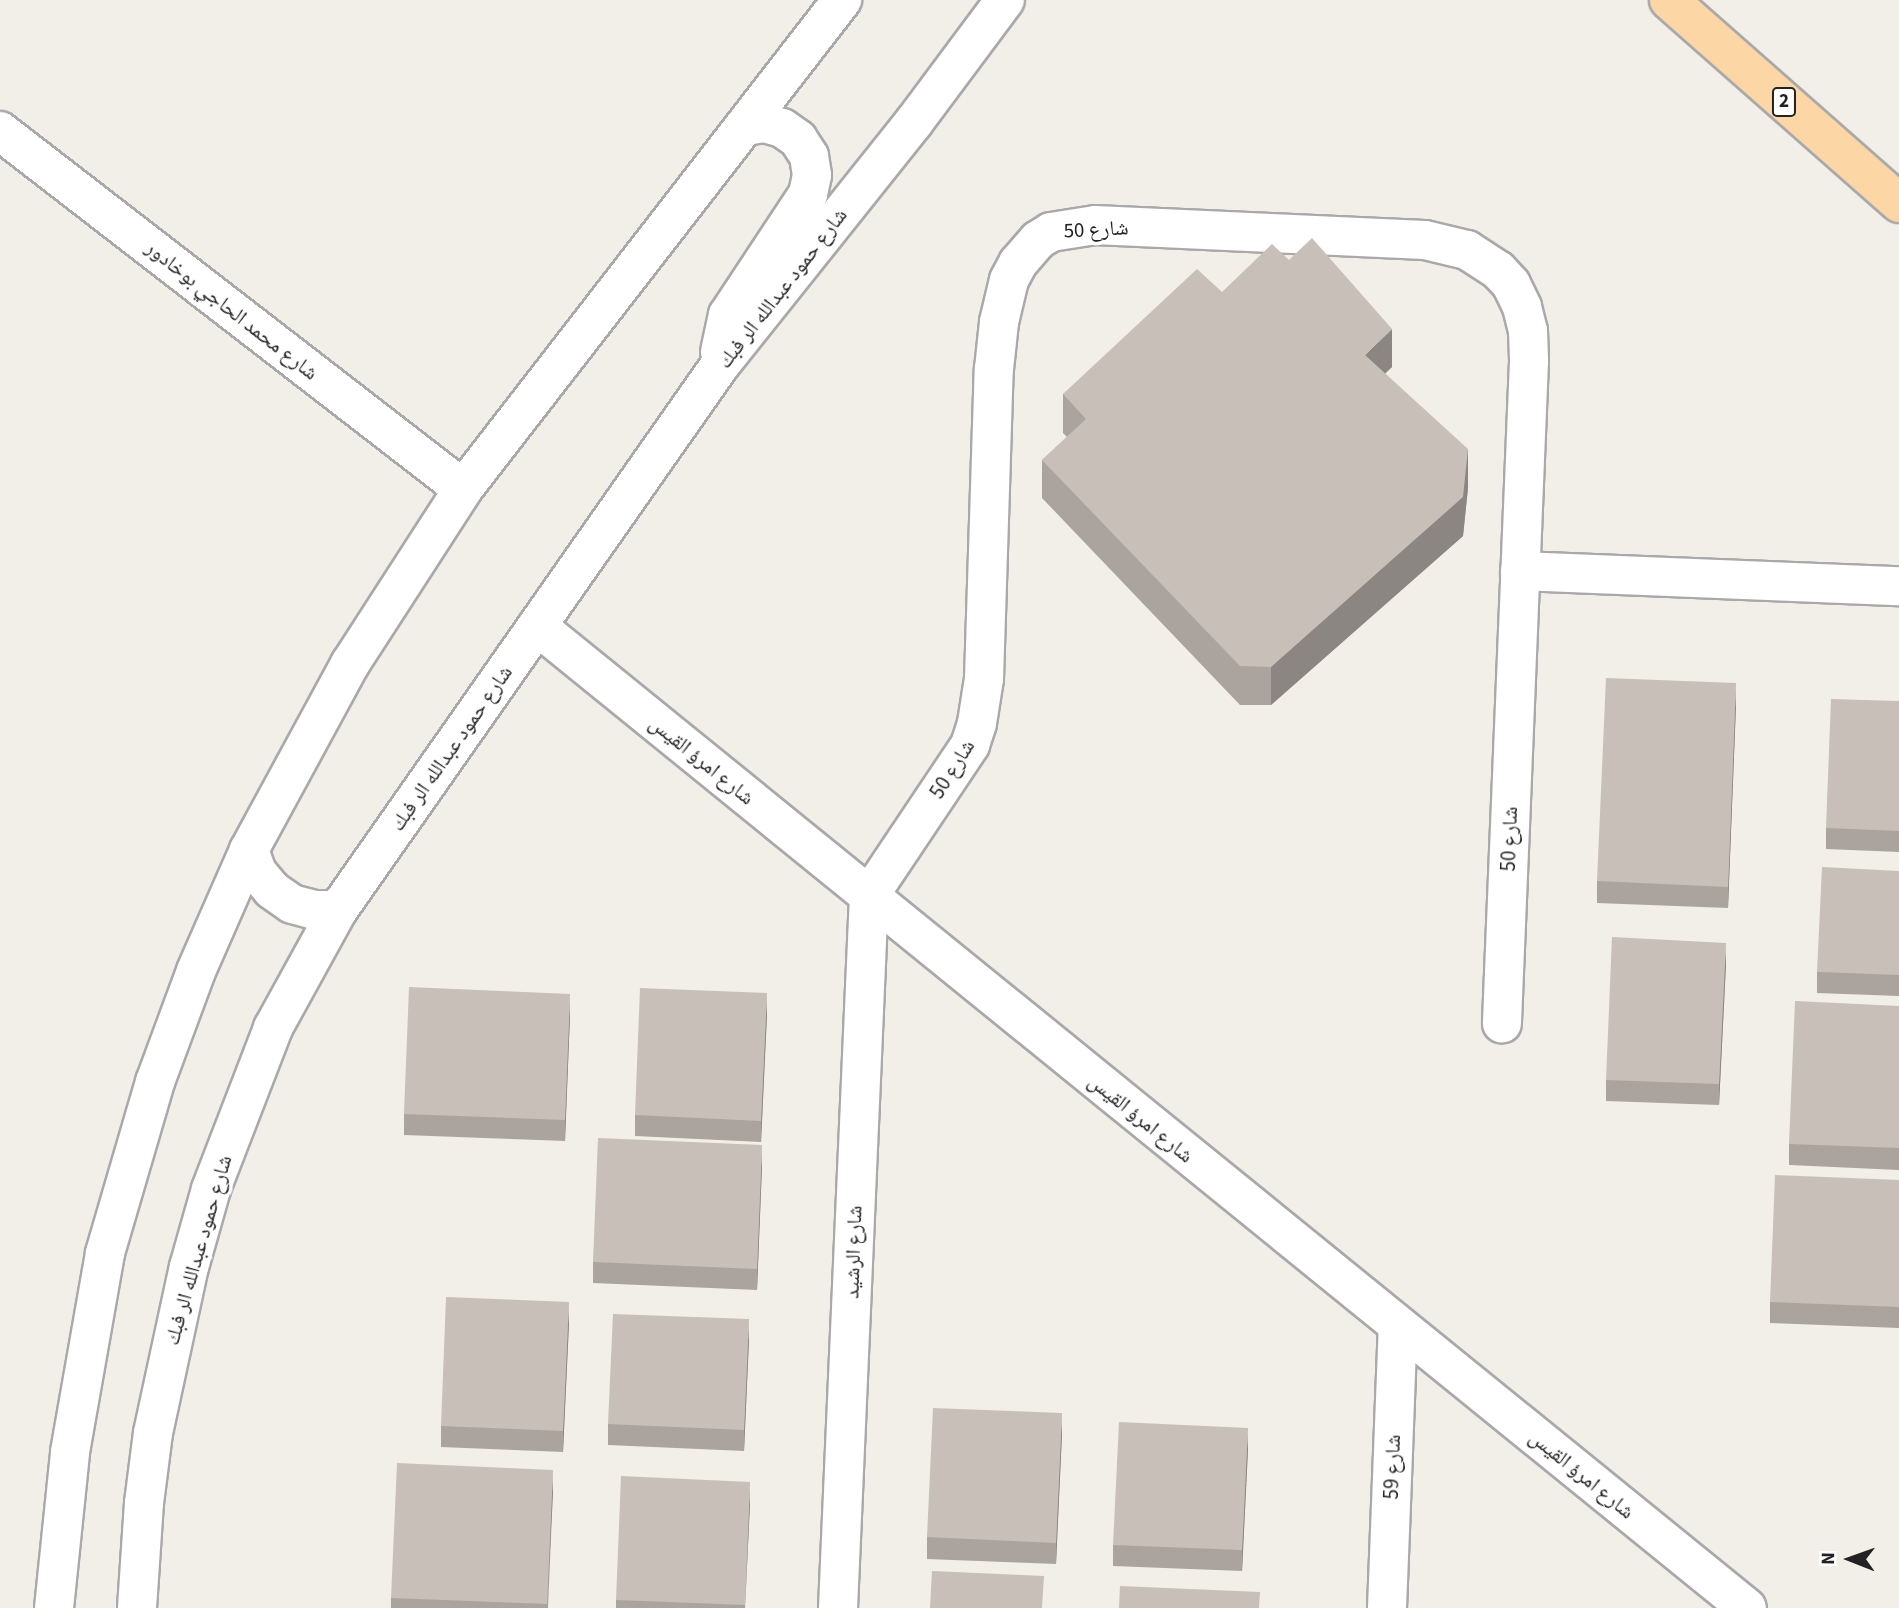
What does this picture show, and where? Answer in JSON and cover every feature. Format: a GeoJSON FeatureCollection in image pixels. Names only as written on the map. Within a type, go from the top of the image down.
{"type":"FeatureCollection","features":[{"type":"Feature","properties":{"kind":"main road","name":"2"},"geometry":{"type":"LineString","coordinates":[[1669,0],[1899,203]]}},
{"type":"Feature","properties":{"kind":"street"},"geometry":{"type":"LineString","coordinates":[[54,1608],[70,1452],[104,1253],[155,1082],[197,971],[249,850],[350,664],[463,489],[842,0]]}},
{"type":"Feature","properties":{"kind":"street","name":"شارع حمود عبدالله الر فبك"},"geometry":{"type":"LineString","coordinates":[[137,1608],[143,1516],[153,1433],[189,1267],[212,1189],[263,1051],[338,910],[720,365],[914,121],[1005,0]]}},
{"type":"Feature","properties":{"kind":"street"},"geometry":{"type":"LineString","coordinates":[[720,365],[719,348],[728,315],[808,194],[812,175],[809,156],[798,139],[782,128],[764,123],[744,126]]}},
{"type":"Feature","properties":{"kind":"street","name":"شارع محمد الحاجي بوخادور"},"geometry":{"type":"LineString","coordinates":[[0,131],[463,489]]}},
{"type":"Feature","properties":{"kind":"street","name":"شارع 50"},"geometry":{"type":"LineString","coordinates":[[869,896],[970,746],[977,723],[984,679],[997,332],[1003,301],[1018,263],[1038,240],[1051,232],[1096,225],[1425,240],[1467,250],[1498,270],[1511,284],[1522,307],[1528,331],[1502,1023]]}},
{"type":"Feature","properties":{"kind":"street"},"geometry":{"type":"LineString","coordinates":[[1520,571],[1899,586]]}},
{"type":"Feature","properties":{"kind":"street","name":"شارع امرؤ القيس"},"geometry":{"type":"LineString","coordinates":[[537,626],[1747,1608]]}},
{"type":"Feature","properties":{"kind":"street"},"geometry":{"type":"LineString","coordinates":[[249,850],[265,881],[292,904],[314,910],[338,910]]}},
{"type":"Feature","properties":{"kind":"street","name":"شارع الرشيد"},"geometry":{"type":"LineString","coordinates":[[838,1608],[869,896]]}},
{"type":"Feature","properties":{"kind":"street","name":"شارع 59"},"geometry":{"type":"LineString","coordinates":[[1387,1608],[1398,1326]]}},
{"type":"Feature","properties":{"kind":"building"},"geometry":{"type":"Polygon","coordinates":[[[1312,238],[1392,329],[1365,355],[1468,449],[1463,497],[1271,667],[1240,666],[1042,460],[1086,419],[1063,394],[1197,269],[1222,292],[1272,244],[1289,260],[1312,238]]]}},
{"type":"Feature","properties":{"kind":"building"},"geometry":{"type":"Polygon","coordinates":[[[1606,678],[1736,683],[1728,887],[1597,881],[1606,678]]]}},
{"type":"Feature","properties":{"kind":"building"},"geometry":{"type":"Polygon","coordinates":[[[1831,699],[1899,701],[1899,831],[1826,828],[1831,699]]]}},
{"type":"Feature","properties":{"kind":"building"},"geometry":{"type":"Polygon","coordinates":[[[1822,867],[1899,871],[1899,975],[1817,972],[1822,867]]]}},
{"type":"Feature","properties":{"kind":"building"},"geometry":{"type":"Polygon","coordinates":[[[1612,937],[1726,943],[1719,1084],[1606,1080],[1612,937]]]}},
{"type":"Feature","properties":{"kind":"building"},"geometry":{"type":"Polygon","coordinates":[[[409,987],[570,994],[565,1120],[404,1114],[409,987]]]}},
{"type":"Feature","properties":{"kind":"building"},"geometry":{"type":"Polygon","coordinates":[[[640,988],[767,993],[761,1121],[635,1115],[640,988]]]}},
{"type":"Feature","properties":{"kind":"building"},"geometry":{"type":"Polygon","coordinates":[[[1795,1001],[1899,1006],[1899,1148],[1789,1144],[1795,1001]]]}},
{"type":"Feature","properties":{"kind":"building"},"geometry":{"type":"Polygon","coordinates":[[[598,1138],[762,1145],[757,1269],[593,1262],[598,1138]]]}},
{"type":"Feature","properties":{"kind":"building"},"geometry":{"type":"Polygon","coordinates":[[[1775,1175],[1899,1180],[1899,1307],[1770,1302],[1775,1175]]]}},
{"type":"Feature","properties":{"kind":"building"},"geometry":{"type":"Polygon","coordinates":[[[446,1297],[569,1302],[563,1431],[441,1426],[446,1297]]]}},
{"type":"Feature","properties":{"kind":"building"},"geometry":{"type":"Polygon","coordinates":[[[613,1314],[749,1319],[744,1430],[608,1424],[613,1314]]]}},
{"type":"Feature","properties":{"kind":"building"},"geometry":{"type":"Polygon","coordinates":[[[933,1408],[1062,1413],[1056,1543],[927,1537],[933,1408]]]}},
{"type":"Feature","properties":{"kind":"building"},"geometry":{"type":"Polygon","coordinates":[[[1119,1422],[1248,1428],[1242,1550],[1113,1545],[1119,1422]]]}},
{"type":"Feature","properties":{"kind":"building"},"geometry":{"type":"Polygon","coordinates":[[[397,1463],[553,1470],[547,1604],[391,1598],[397,1463]]]}},
{"type":"Feature","properties":{"kind":"building"},"geometry":{"type":"Polygon","coordinates":[[[621,1476],[750,1482],[745,1605],[616,1600],[621,1476]]]}},
{"type":"Feature","properties":{"kind":"building"},"geometry":{"type":"Polygon","coordinates":[[[932,1571],[1044,1576],[1042,1608],[930,1608],[932,1571]]]}},
{"type":"Feature","properties":{"kind":"building"},"geometry":{"type":"Polygon","coordinates":[[[1120,1586],[1260,1592],[1259,1608],[1119,1608],[1120,1586]]]}}]}
